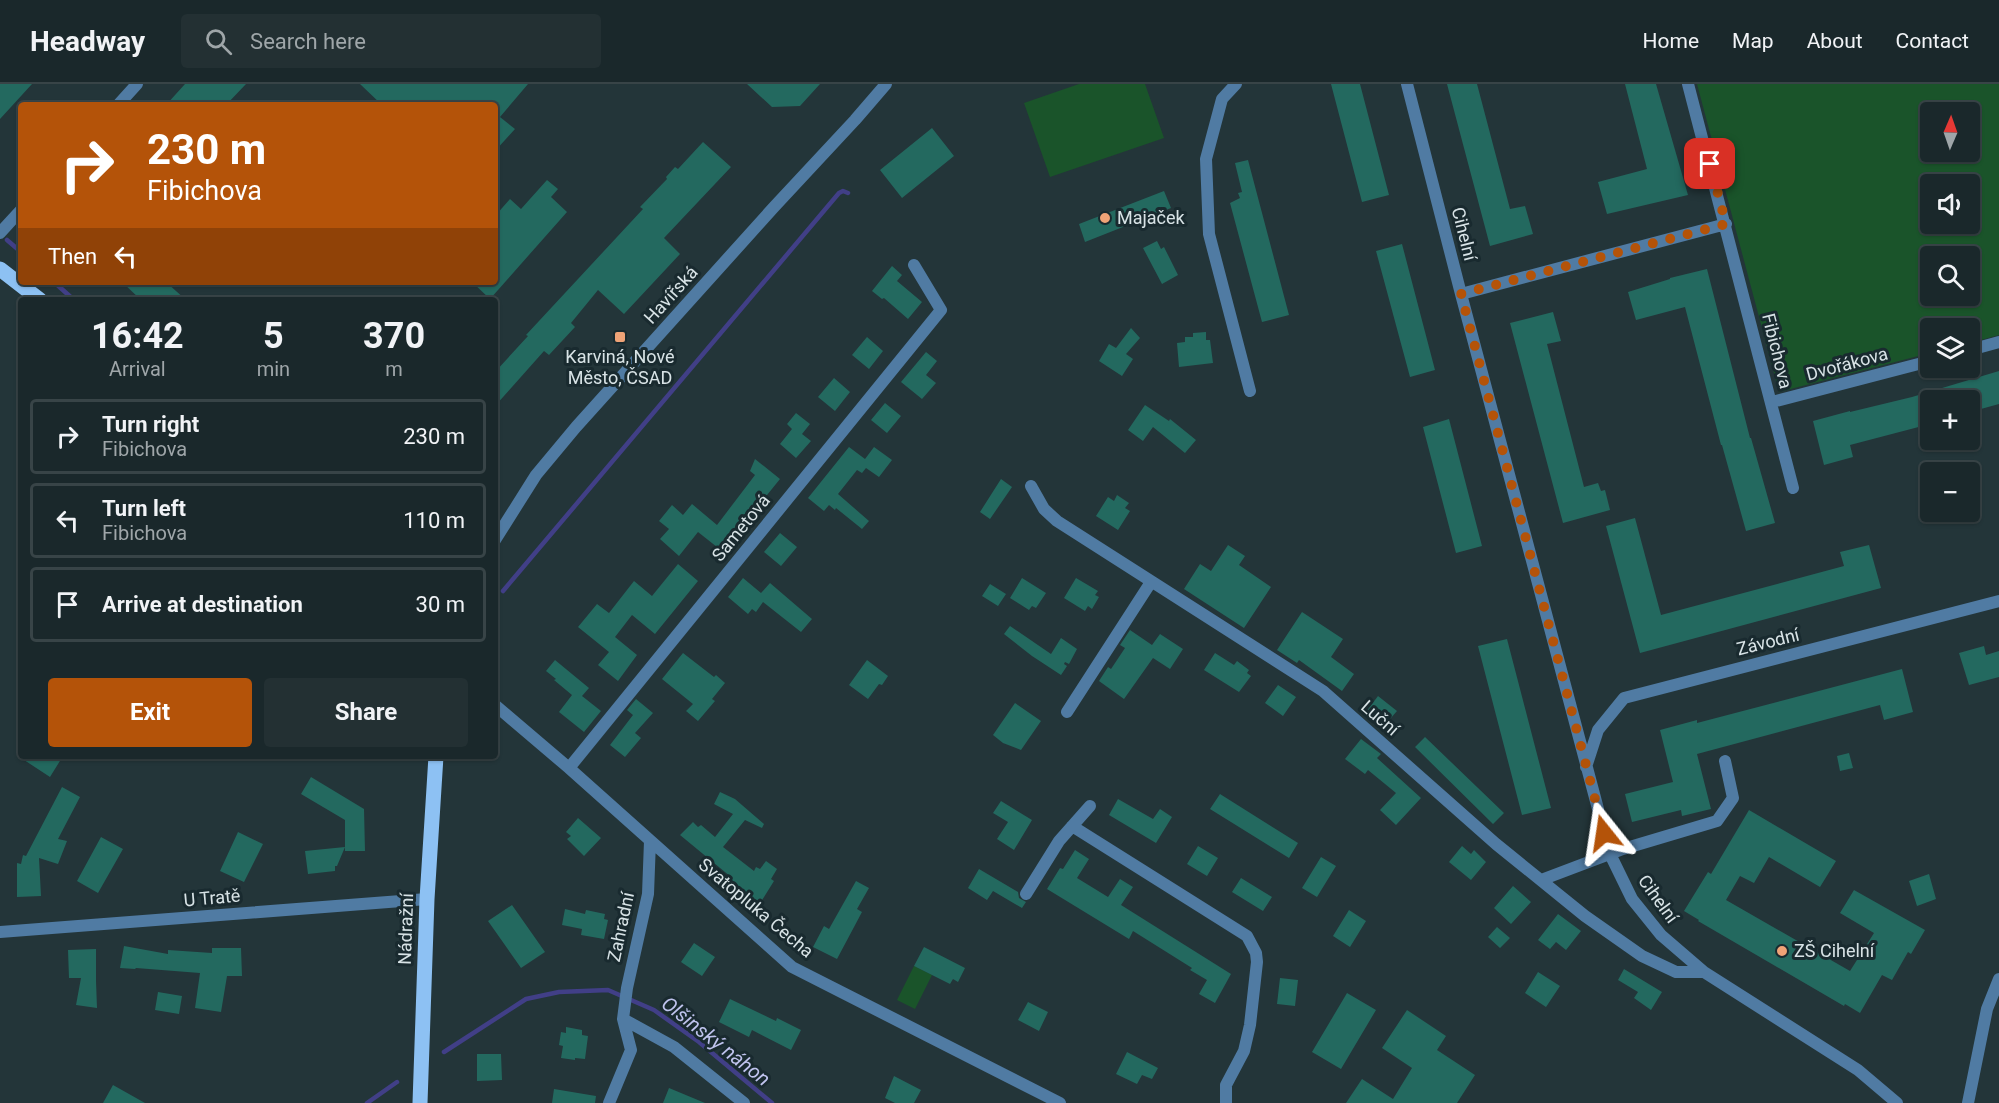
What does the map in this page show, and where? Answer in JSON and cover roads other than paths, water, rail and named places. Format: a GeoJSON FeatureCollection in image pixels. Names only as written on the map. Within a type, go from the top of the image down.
{"type":"FeatureCollection","features":[{"type":"Feature","properties":{"kind":"main road"},"geometry":{"type":"LineString","coordinates":[[0,269],[18,283]]}},
{"type":"Feature","properties":{"kind":"main road"},"geometry":{"type":"LineString","coordinates":[[21,285],[36,297]]}},
{"type":"Feature","properties":{"kind":"main road","name":"Nádražní"},"geometry":{"type":"LineString","coordinates":[[420,1103],[427,899],[436,759]]}},
{"type":"Feature","properties":{"kind":"street"},"geometry":{"type":"LineString","coordinates":[[121,102],[137,84]]}},
{"type":"Feature","properties":{"kind":"street","name":"Havířská"},"geometry":{"type":"LineString","coordinates":[[498,535],[536,475],[576,427],[886,84]]}},
{"type":"Feature","properties":{"kind":"street"},"geometry":{"type":"LineString","coordinates":[[1236,84],[1222,99],[1206,159],[1209,234],[1250,391]]}},
{"type":"Feature","properties":{"kind":"street","name":"Cihelní"},"geometry":{"type":"LineString","coordinates":[[1407,84],[1610,854],[1632,899],[1661,935],[1704,972],[1858,1070],[1897,1103]]}},
{"type":"Feature","properties":{"kind":"street","name":"Fibichova"},"geometry":{"type":"LineString","coordinates":[[1688,84],[1793,488]]}},
{"type":"Feature","properties":{"kind":"street"},"geometry":{"type":"LineString","coordinates":[[0,233],[18,213]]}},
{"type":"Feature","properties":{"kind":"street"},"geometry":{"type":"LineString","coordinates":[[1461,294],[1726,224]]}},
{"type":"Feature","properties":{"kind":"street","name":"Sametová"},"geometry":{"type":"LineString","coordinates":[[569,768],[941,310],[914,265]]}},
{"type":"Feature","properties":{"kind":"street"},"geometry":{"type":"LineString","coordinates":[[1980,347],[1999,342]]}},
{"type":"Feature","properties":{"kind":"street","name":"Dvořákova"},"geometry":{"type":"LineString","coordinates":[[1772,402],[1920,364]]}},
{"type":"Feature","properties":{"kind":"street","name":"Luční"},"geometry":{"type":"LineString","coordinates":[[1031,486],[1044,509],[1057,521],[1323,691],[1496,844],[1585,916],[1642,956],[1676,972],[1704,972]]}},
{"type":"Feature","properties":{"kind":"street"},"geometry":{"type":"LineString","coordinates":[[1066,712],[1151,582]]}},
{"type":"Feature","properties":{"kind":"street","name":"Závodní"},"geometry":{"type":"LineString","coordinates":[[1586,768],[1598,730],[1624,698],[1999,601]]}},
{"type":"Feature","properties":{"kind":"street","name":"Svatopluka Čecha"},"geometry":{"type":"LineString","coordinates":[[498,708],[792,967],[1060,1103]]}},
{"type":"Feature","properties":{"kind":"street"},"geometry":{"type":"LineString","coordinates":[[1540,880],[1610,854],[1716,821],[1733,798],[1725,761]]}},
{"type":"Feature","properties":{"kind":"street"},"geometry":{"type":"LineString","coordinates":[[1026,894],[1059,841],[1090,806]]}},
{"type":"Feature","properties":{"kind":"street"},"geometry":{"type":"LineString","coordinates":[[1072,826],[1247,936],[1252,943],[1257,962],[1250,1025],[1244,1051],[1226,1085],[1226,1103]]}},
{"type":"Feature","properties":{"kind":"street","name":"Zahradní"},"geometry":{"type":"LineString","coordinates":[[609,1103],[631,1050],[623,1019],[624,1005],[648,894],[650,841]]}},
{"type":"Feature","properties":{"kind":"street","name":"U Tratě"},"geometry":{"type":"LineString","coordinates":[[0,932],[427,899]]}},
{"type":"Feature","properties":{"kind":"street"},"geometry":{"type":"LineString","coordinates":[[1968,1103],[1988,1009],[1999,979]]}},
{"type":"Feature","properties":{"kind":"street"},"geometry":{"type":"LineString","coordinates":[[623,1019],[674,1047],[744,1103]]}},
{"type":"Feature","properties":{"kind":"waterway"},"geometry":{"type":"LineString","coordinates":[[503,591],[839,193],[843,191],[848,193]]}},
{"type":"Feature","properties":{"kind":"waterway"},"geometry":{"type":"LineString","coordinates":[[7,240],[18,249]]}},
{"type":"Feature","properties":{"kind":"waterway"},"geometry":{"type":"LineString","coordinates":[[57,285],[71,297]]}},
{"type":"Feature","properties":{"kind":"waterway","name":"Olšinský náhon"},"geometry":{"type":"LineString","coordinates":[[444,1052],[526,999],[559,992],[608,990],[654,1010],[699,1042],[772,1103]]}},
{"type":"Feature","properties":{"kind":"waterway","name":"Olšinský náhon"},"geometry":{"type":"LineString","coordinates":[[367,1103],[397,1082]]}},
{"type":"Feature","properties":{"kind":"place","name":"Majaček"},"geometry":{"type":"Point","coordinates":[1105,218]}},
{"type":"Feature","properties":{"kind":"place","name":"Karviná, Nové Město, ČSAD"},"geometry":{"type":"Point","coordinates":[620,337]}},
{"type":"Feature","properties":{"kind":"place","name":"ZŠ Cihelní"},"geometry":{"type":"Point","coordinates":[1782,951]}}]}
